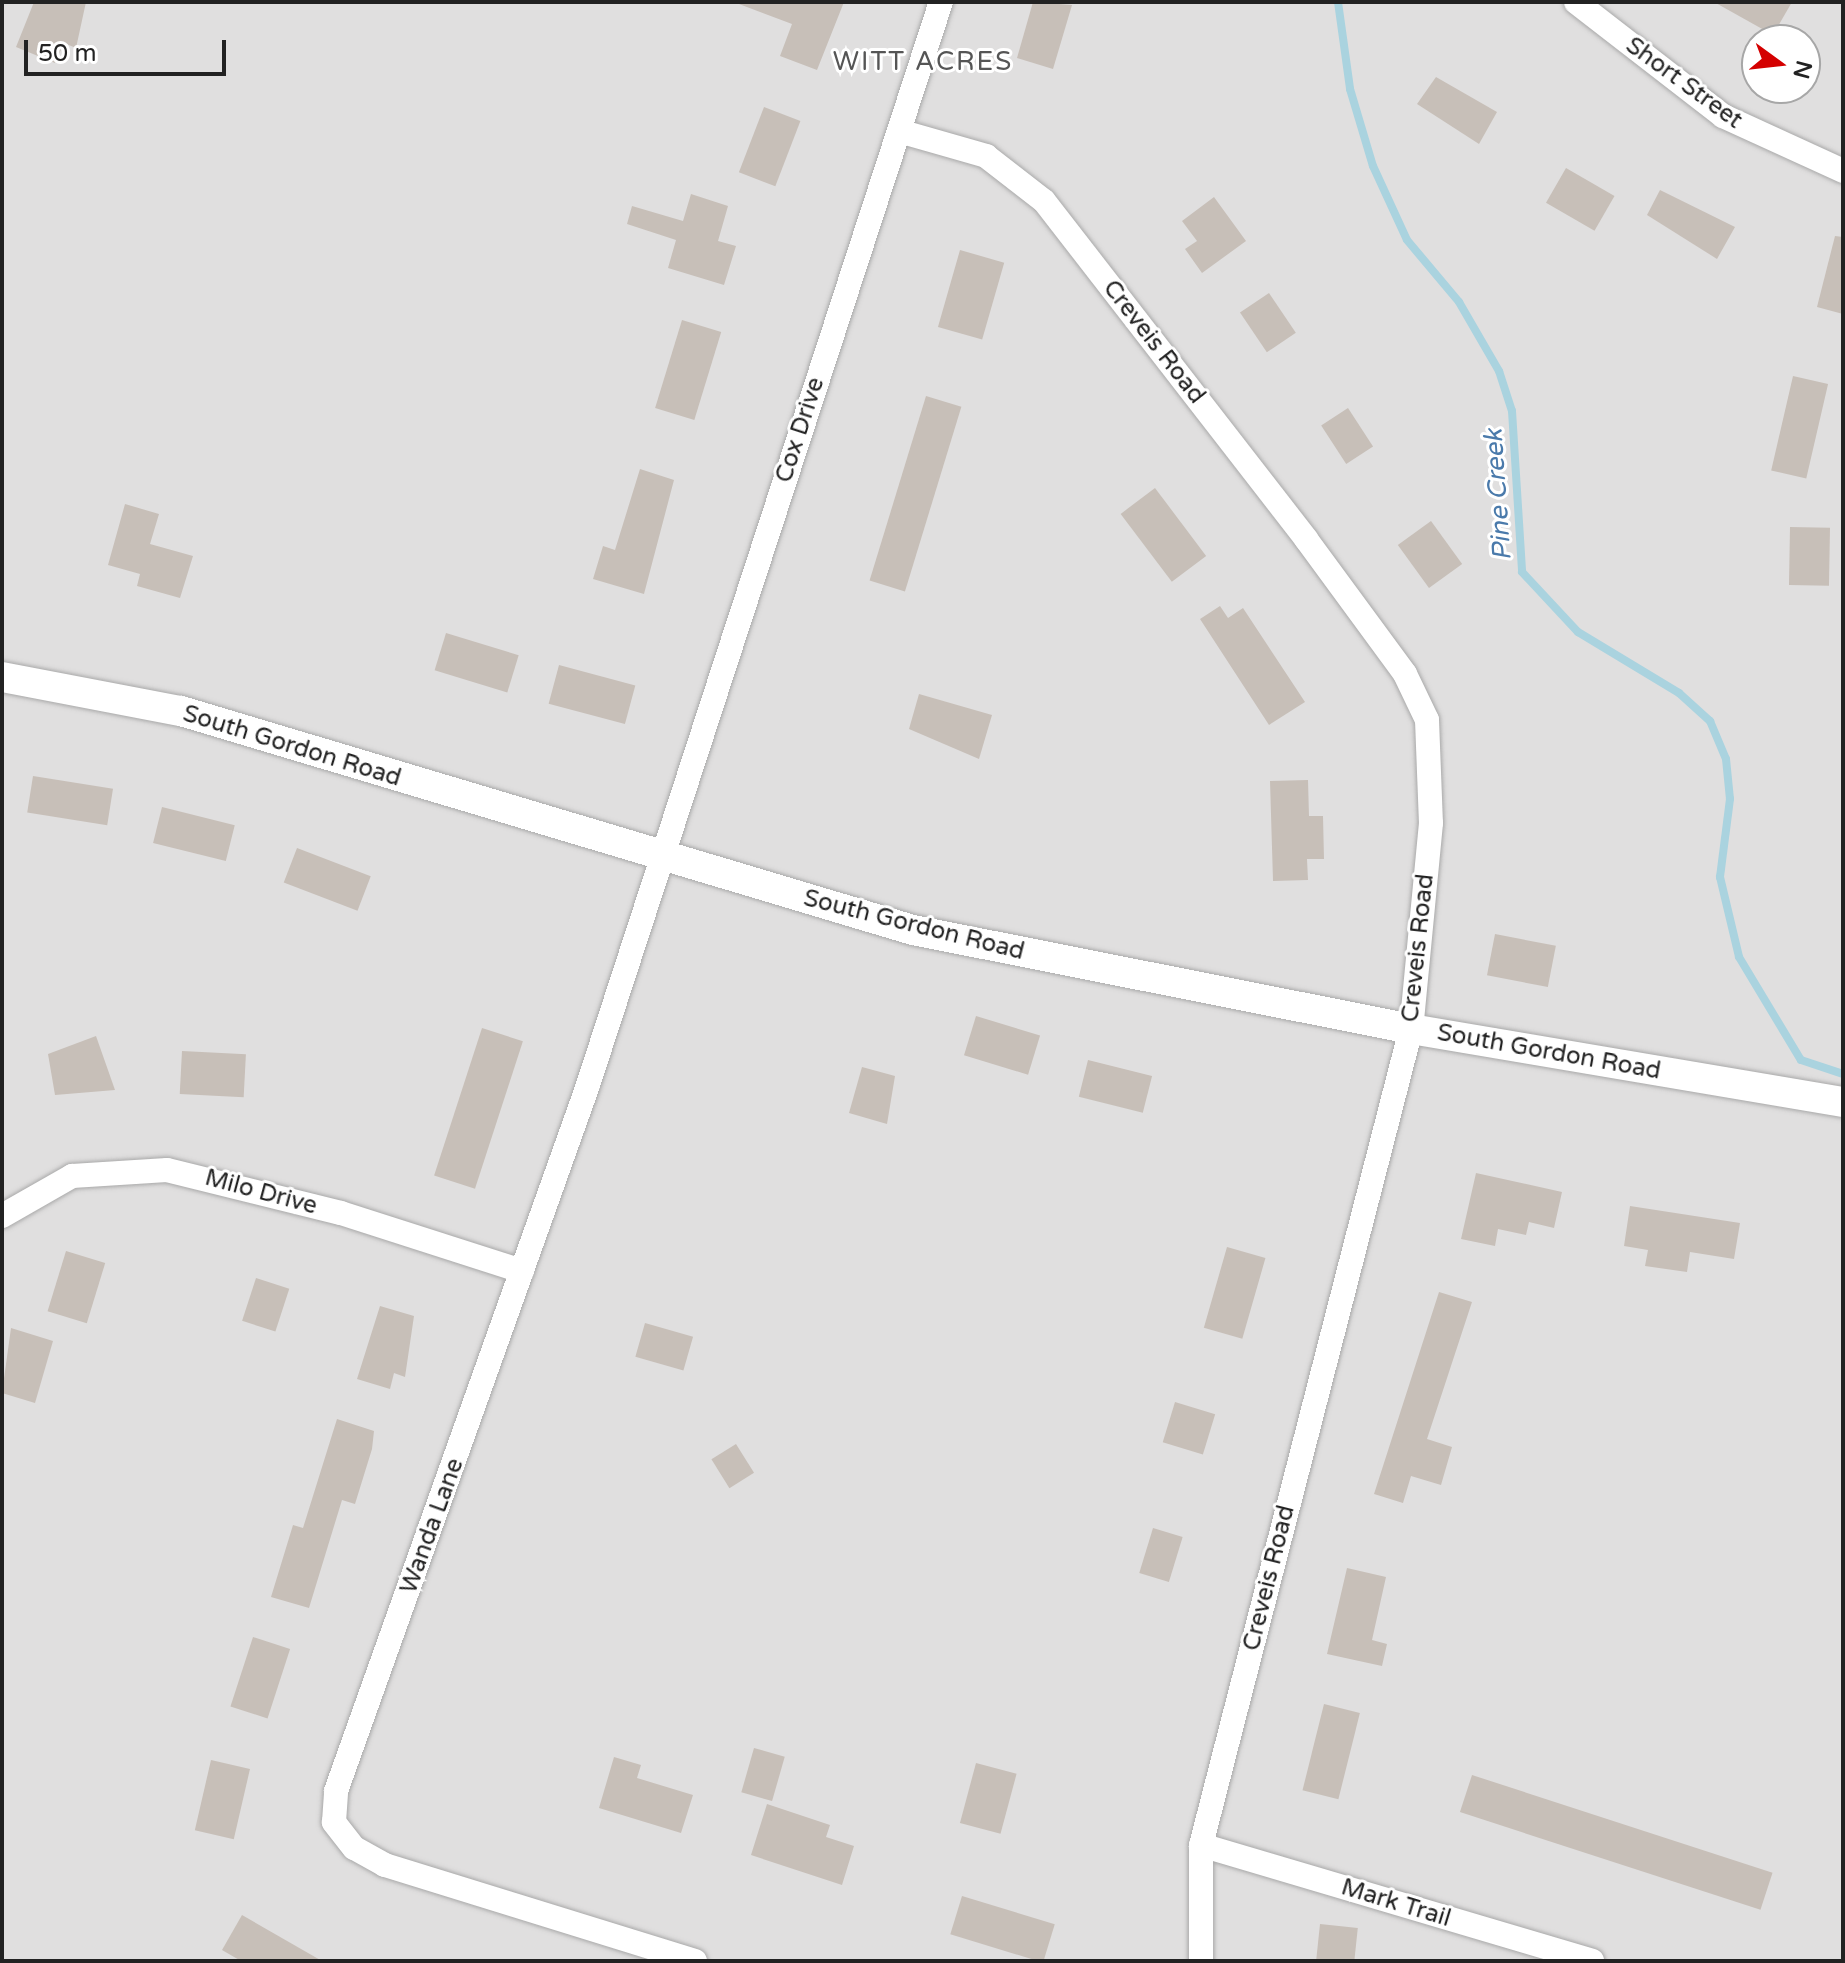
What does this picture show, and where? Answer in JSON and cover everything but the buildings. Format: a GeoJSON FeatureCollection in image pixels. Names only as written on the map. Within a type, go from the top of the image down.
{"type":"FeatureCollection","features":[{"type":"Feature","properties":{"kind":"street","name":"Cox Drive"},"geometry":{"type":"LineString","coordinates":[[658,858],[941,2]]}},
{"type":"Feature","properties":{"kind":"street","name":"Short Street"},"geometry":{"type":"LineString","coordinates":[[1576,2],[1723,116],[1843,171]]}},
{"type":"Feature","properties":{"kind":"street","name":"Creveis Road"},"geometry":{"type":"LineString","coordinates":[[899,131],[986,156],[1044,201],[1405,674],[1427,720],[1431,823],[1411,1029],[1201,1845],[1201,1961]]}},
{"type":"Feature","properties":{"kind":"street","name":"South Gordon Road"},"geometry":{"type":"LineString","coordinates":[[2,677],[181,711],[658,858],[913,930],[1411,1029],[1843,1102]]}},
{"type":"Feature","properties":{"kind":"street","name":"Wanda Lane"},"geometry":{"type":"LineString","coordinates":[[658,858],[522,1271],[336,1791],[334,1822],[354,1848],[385,1865],[695,1961]]}},
{"type":"Feature","properties":{"kind":"street","name":"Milo Drive"},"geometry":{"type":"LineString","coordinates":[[2,1216],[72,1176],[167,1170],[341,1213],[522,1271]]}},
{"type":"Feature","properties":{"kind":"street","name":"Mark Trail"},"geometry":{"type":"LineString","coordinates":[[1201,1845],[1592,1961]]}},
{"type":"Feature","properties":{"kind":"shaded area"},"geometry":{"type":"Polygon","coordinates":[[[2,2],[1843,2],[1843,1961],[2,1961],[2,2]]]}},
{"type":"Feature","properties":{"kind":"waterway","name":"Pine Creek"},"geometry":{"type":"LineString","coordinates":[[1338,2],[1350,89],[1373,166],[1407,240],[1459,302],[1499,371],[1512,411],[1522,572],[1578,632],[1679,693],[1710,721],[1726,759],[1730,799],[1720,877],[1739,957],[1801,1060],[1843,1074]]}},
{"type":"Feature","properties":{"kind":"district","name":"WITT ACRES"},"geometry":{"type":"Point","coordinates":[923,62]}}]}
